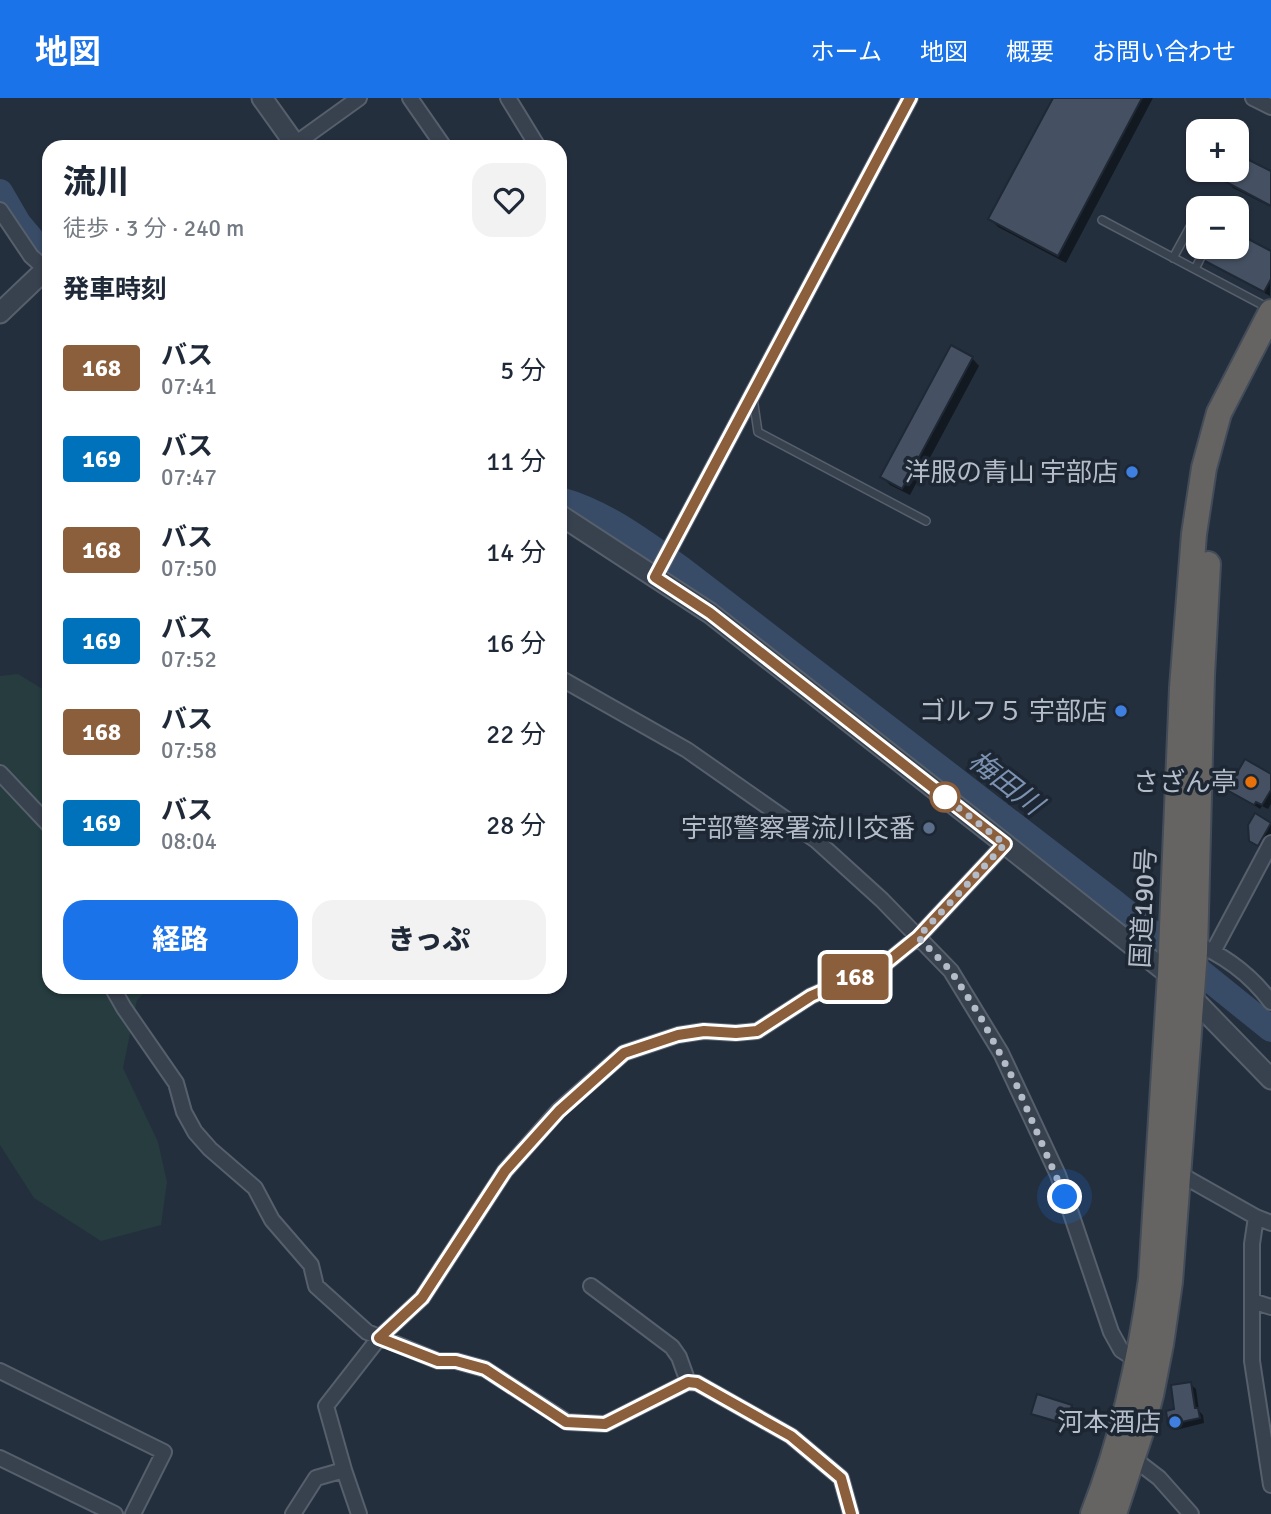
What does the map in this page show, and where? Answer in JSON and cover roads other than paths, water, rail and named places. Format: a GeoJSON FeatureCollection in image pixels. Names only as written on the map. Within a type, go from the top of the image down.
{"type":"FeatureCollection","features":[{"type":"Feature","properties":{"kind":"highway","name":"国道190号"},"geometry":{"type":"LineString","coordinates":[[1189,943],[1182,688],[1194,534],[1203,468],[1219,413],[1271,311]]}},
{"type":"Feature","properties":{"kind":"highway","name":"国道190号"},"geometry":{"type":"LineString","coordinates":[[1114,1514],[1153,1256],[1181,979],[1189,943],[1212,503],[1224,441],[1236,409],[1271,339]]}},
{"type":"Feature","properties":{"kind":"highway","name":"国道190号"},"geometry":{"type":"LineString","coordinates":[[1093,1514],[1145,1418],[1161,1344],[1170,1282],[1178,1173],[1181,979]]}},
{"type":"Feature","properties":{"kind":"street"},"geometry":{"type":"LineString","coordinates":[[262,98],[292,140]]}},
{"type":"Feature","properties":{"kind":"street"},"geometry":{"type":"LineString","coordinates":[[304,140],[359,98]]}},
{"type":"Feature","properties":{"kind":"street"},"geometry":{"type":"LineString","coordinates":[[410,98],[439,140]]}},
{"type":"Feature","properties":{"kind":"street"},"geometry":{"type":"LineString","coordinates":[[509,98],[534,140]]}},
{"type":"Feature","properties":{"kind":"street"},"geometry":{"type":"LineString","coordinates":[[659,569],[910,98]]}},
{"type":"Feature","properties":{"kind":"street"},"geometry":{"type":"LineString","coordinates":[[1253,98],[1271,107]]}},
{"type":"Feature","properties":{"kind":"street"},"geometry":{"type":"LineString","coordinates":[[0,210],[31,256],[42,266]]}},
{"type":"Feature","properties":{"kind":"street"},"geometry":{"type":"LineString","coordinates":[[0,313],[42,276]]}},
{"type":"Feature","properties":{"kind":"street"},"geometry":{"type":"LineString","coordinates":[[567,519],[659,569],[710,613],[1181,979],[1271,1079]]}},
{"type":"Feature","properties":{"kind":"street"},"geometry":{"type":"LineString","coordinates":[[567,682],[687,750],[817,841],[951,971],[1001,1053],[1058,1175],[1111,1332],[1122,1350],[1138,1361]]}},
{"type":"Feature","properties":{"kind":"street"},"geometry":{"type":"LineString","coordinates":[[0,773],[42,818]]}},
{"type":"Feature","properties":{"kind":"street"},"geometry":{"type":"LineString","coordinates":[[1271,843],[1189,943],[1250,979],[1271,1002]]}},
{"type":"Feature","properties":{"kind":"street"},"geometry":{"type":"LineString","coordinates":[[359,1514],[326,1406],[379,1338],[422,1298],[505,1171],[559,1111],[624,1053],[678,1035],[704,1031],[757,1031],[811,996],[886,963],[918,937],[1005,844]]}},
{"type":"Feature","properties":{"kind":"street"},"geometry":{"type":"LineString","coordinates":[[116,994],[176,1083],[184,1112],[195,1132],[210,1149],[255,1188],[272,1220],[311,1265],[316,1286],[367,1332],[438,1361],[456,1361],[485,1369],[566,1422],[605,1424],[688,1382],[697,1383],[791,1436],[841,1478],[851,1514]]}},
{"type":"Feature","properties":{"kind":"street"},"geometry":{"type":"LineString","coordinates":[[1178,1173],[1271,1223]]}},
{"type":"Feature","properties":{"kind":"street"},"geometry":{"type":"LineString","coordinates":[[1256,1217],[1252,1244],[1252,1362],[1271,1485]]}},
{"type":"Feature","properties":{"kind":"street"},"geometry":{"type":"LineString","coordinates":[[590,1286],[672,1347],[679,1357],[688,1382]]}},
{"type":"Feature","properties":{"kind":"street"},"geometry":{"type":"LineString","coordinates":[[1252,1301],[1271,1307]]}},
{"type":"Feature","properties":{"kind":"street"},"geometry":{"type":"LineString","coordinates":[[0,1371],[164,1452],[133,1514]]}},
{"type":"Feature","properties":{"kind":"street"},"geometry":{"type":"LineString","coordinates":[[1125,1453],[1159,1478],[1191,1514]]}},
{"type":"Feature","properties":{"kind":"street"},"geometry":{"type":"LineString","coordinates":[[0,1458],[115,1514]]}},
{"type":"Feature","properties":{"kind":"street"},"geometry":{"type":"LineString","coordinates":[[293,1514],[316,1478],[344,1470]]}},
{"type":"Feature","properties":{"kind":"lane"},"geometry":{"type":"LineString","coordinates":[[1101,220],[1271,311]]}},
{"type":"Feature","properties":{"kind":"lane"},"geometry":{"type":"LineString","coordinates":[[1174,258],[1186,236]]}},
{"type":"Feature","properties":{"kind":"lane"},"geometry":{"type":"LineString","coordinates":[[1195,269],[1200,259]]}},
{"type":"Feature","properties":{"kind":"lane"},"geometry":{"type":"LineString","coordinates":[[752,394],[758,432],[926,521]]}},
{"type":"Feature","properties":{"kind":"waterway","name":"梅田川"},"geometry":{"type":"LineString","coordinates":[[0,192],[18,223],[42,252]]}},
{"type":"Feature","properties":{"kind":"waterway","name":"梅田川"},"geometry":{"type":"LineString","coordinates":[[567,502],[608,520],[680,568],[1115,903],[1271,1029]]}},
{"type":"Feature","properties":{"kind":"place","name":"洋服の青山 宇部店"},"geometry":{"type":"Point","coordinates":[1132,472]}},
{"type":"Feature","properties":{"kind":"place","name":"ゴルフ５ 宇部店"},"geometry":{"type":"Point","coordinates":[1121,711]}},
{"type":"Feature","properties":{"kind":"place","name":"さざん亭"},"geometry":{"type":"Point","coordinates":[1251,782]}},
{"type":"Feature","properties":{"kind":"place","name":"宇部警察署流川交番"},"geometry":{"type":"Point","coordinates":[929,828]}},
{"type":"Feature","properties":{"kind":"place","name":"河本酒店"},"geometry":{"type":"Point","coordinates":[1175,1422]}}]}
